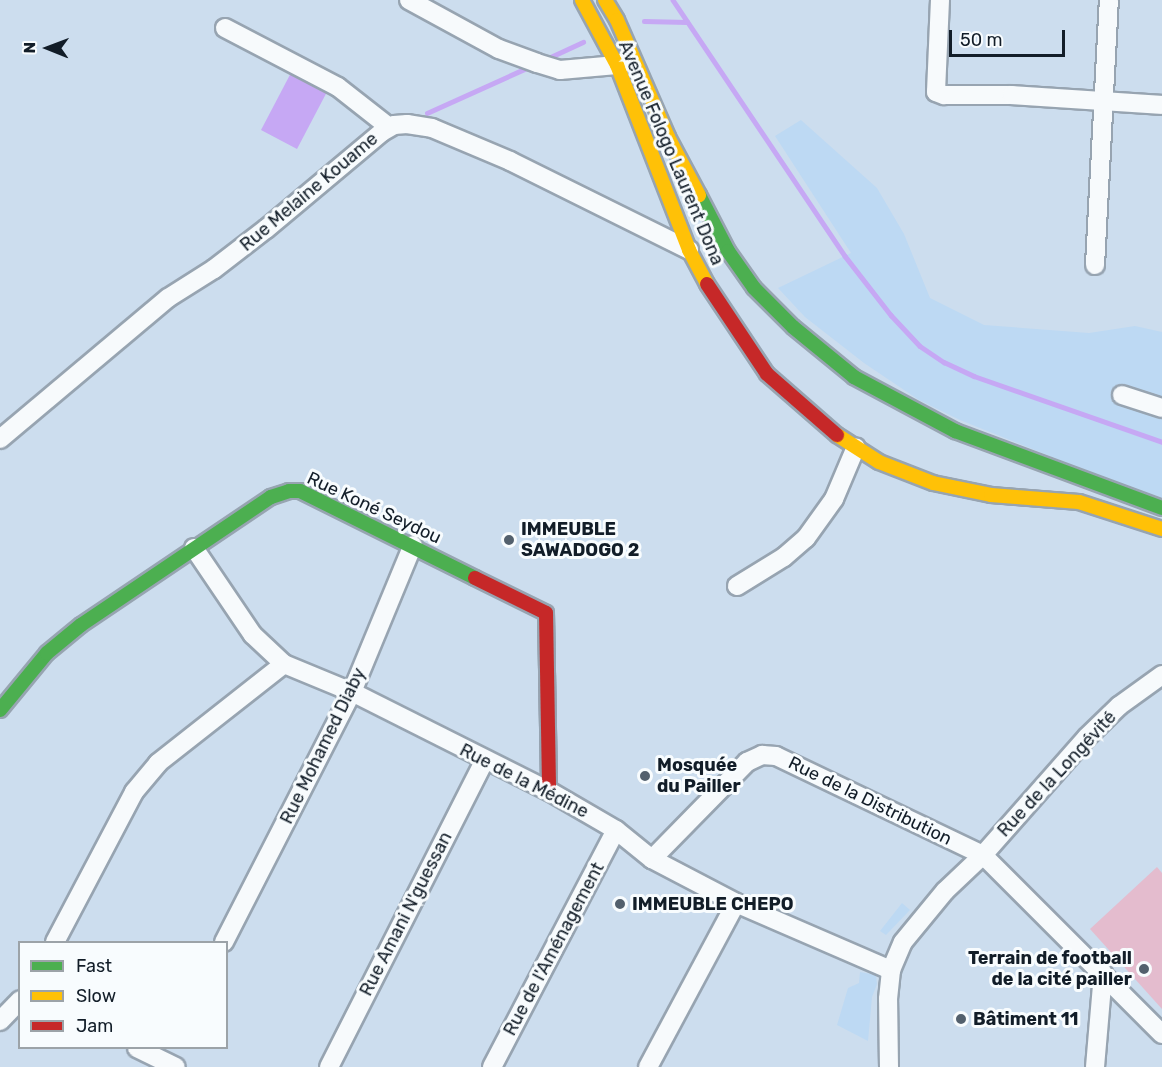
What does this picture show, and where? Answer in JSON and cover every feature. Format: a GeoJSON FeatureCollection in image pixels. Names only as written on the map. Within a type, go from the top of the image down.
{"type":"FeatureCollection","features":[{"type":"Feature","properties":{"kind":"main road","name":"Avenue Fologo Laurent Dona"},"geometry":{"type":"LineString","coordinates":[[582,0],[626,62],[728,251],[754,288],[821,353],[854,377],[955,431],[1162,508]]}},
{"type":"Feature","properties":{"kind":"main road","name":"Avenue Fologo Laurent Dona"},"geometry":{"type":"LineString","coordinates":[[605,0],[689,250],[714,298],[767,374],[808,412],[856,447],[896,470],[933,483],[991,495],[1079,502],[1162,529]]}},
{"type":"Feature","properties":{"kind":"main road","name":"Rue Koné Seydou"},"geometry":{"type":"LineString","coordinates":[[0,710],[56,646],[81,625],[271,497],[289,491],[300,491],[413,545],[546,613],[549,791]]}},
{"type":"Feature","properties":{"kind":"street"},"geometry":{"type":"LineString","coordinates":[[409,0],[499,48],[560,70],[626,62]]}},
{"type":"Feature","properties":{"kind":"street"},"geometry":{"type":"LineString","coordinates":[[940,0],[936,92],[944,95],[1012,95],[1162,105]]}},
{"type":"Feature","properties":{"kind":"street"},"geometry":{"type":"LineString","coordinates":[[1095,265],[1109,0]]}},
{"type":"Feature","properties":{"kind":"street"},"geometry":{"type":"LineString","coordinates":[[225,28],[338,87],[389,127]]}},
{"type":"Feature","properties":{"kind":"street","name":"Rue Melaine Kouame"},"geometry":{"type":"LineString","coordinates":[[0,439],[168,298],[214,269],[389,127],[400,123],[432,128],[510,161],[689,250]]}},
{"type":"Feature","properties":{"kind":"street"},"geometry":{"type":"LineString","coordinates":[[1122,395],[1162,408]]}},
{"type":"Feature","properties":{"kind":"street"},"geometry":{"type":"LineString","coordinates":[[737,586],[784,557],[806,538],[834,499],[856,447]]}},
{"type":"Feature","properties":{"kind":"street","name":"Rue Mohamed Diaby"},"geometry":{"type":"LineString","coordinates":[[225,941],[352,692],[413,545]]}},
{"type":"Feature","properties":{"kind":"street","name":"Rue de la Médine"},"geometry":{"type":"LineString","coordinates":[[194,548],[253,635],[284,664],[352,692],[549,791],[616,830],[652,859],[736,903],[891,970]]}},
{"type":"Feature","properties":{"kind":"street"},"geometry":{"type":"LineString","coordinates":[[56,941],[134,792],[158,763],[284,664]]}},
{"type":"Feature","properties":{"kind":"street","name":"Rue de la Longévité"},"geometry":{"type":"LineString","coordinates":[[889,1067],[888,999],[891,970],[903,942],[945,891],[983,855],[1087,737],[1119,706],[1162,675]]}},
{"type":"Feature","properties":{"kind":"street","name":"Rue de la Distribution"},"geometry":{"type":"LineString","coordinates":[[652,859],[747,762],[762,755],[776,756],[799,766],[983,855]]}},
{"type":"Feature","properties":{"kind":"street","name":"Rue Amani N'guessan"},"geometry":{"type":"LineString","coordinates":[[329,1067],[484,760]]}},
{"type":"Feature","properties":{"kind":"street","name":"Rue de l'Aménagement"},"geometry":{"type":"LineString","coordinates":[[492,1067],[616,830]]}},
{"type":"Feature","properties":{"kind":"street"},"geometry":{"type":"LineString","coordinates":[[983,855],[1162,1034]]}},
{"type":"Feature","properties":{"kind":"street"},"geometry":{"type":"LineString","coordinates":[[648,1067],[736,903]]}},
{"type":"Feature","properties":{"kind":"street"},"geometry":{"type":"LineString","coordinates":[[1095,1067],[1103,973]]}},
{"type":"Feature","properties":{"kind":"street"},"geometry":{"type":"LineString","coordinates":[[0,1021],[18,1002]]}},
{"type":"Feature","properties":{"kind":"street"},"geometry":{"type":"LineString","coordinates":[[140,1049],[167,1061]]}},
{"type":"Feature","properties":{"kind":"shaded area"},"geometry":{"type":"Polygon","coordinates":[[[293,69],[329,88],[297,149],[261,130],[293,69]]]}},
{"type":"Feature","properties":{"kind":"shaded area"},"geometry":{"type":"Polygon","coordinates":[[[801,120],[877,188],[904,234],[930,298],[984,325],[1089,333],[1135,326],[1162,332],[1162,501],[960,420],[919,400],[864,363],[805,317],[778,288],[851,253],[775,136],[801,120]]]}},
{"type":"Feature","properties":{"kind":"shaded area","name":"Terrain de football de la cité pailler"},"geometry":{"type":"Polygon","coordinates":[[[1157,867],[1162,873],[1162,1009],[1090,929],[1157,867]]]}},
{"type":"Feature","properties":{"kind":"shaded area"},"geometry":{"type":"Polygon","coordinates":[[[902,903],[910,910],[886,935],[880,931],[902,903]]]}},
{"type":"Feature","properties":{"kind":"shaded area"},"geometry":{"type":"Polygon","coordinates":[[[860,972],[876,975],[877,984],[872,997],[868,1041],[837,1025],[848,988],[859,983],[860,972]]]}},
{"type":"Feature","properties":{"kind":"waterway"},"geometry":{"type":"LineString","coordinates":[[673,0],[845,256],[891,315],[920,346],[944,362],[974,376],[1162,442]]}},
{"type":"Feature","properties":{"kind":"waterway"},"geometry":{"type":"LineString","coordinates":[[644,21],[687,22]]}},
{"type":"Feature","properties":{"kind":"waterway"},"geometry":{"type":"LineString","coordinates":[[544,60],[583,42]]}},
{"type":"Feature","properties":{"kind":"waterway"},"geometry":{"type":"LineString","coordinates":[[427,113],[531,66]]}},
{"type":"Feature","properties":{"kind":"traffic: fast"},"geometry":{"type":"LineString","coordinates":[[699,195],[728,251],[754,288],[793,327],[854,377],[955,431],[1162,508]]}},
{"type":"Feature","properties":{"kind":"traffic: fast"},"geometry":{"type":"LineString","coordinates":[[0,710],[47,653],[81,625],[271,497],[289,491],[300,491],[475,578]]}},
{"type":"Feature","properties":{"kind":"traffic: slow"},"geometry":{"type":"LineString","coordinates":[[582,0],[617,65],[689,250],[707,284]]}},
{"type":"Feature","properties":{"kind":"traffic: slow"},"geometry":{"type":"LineString","coordinates":[[605,0],[617,20],[668,137],[699,195]]}},
{"type":"Feature","properties":{"kind":"traffic: slow"},"geometry":{"type":"LineString","coordinates":[[837,435],[879,462],[933,483],[991,495],[1079,502],[1162,529]]}},
{"type":"Feature","properties":{"kind":"traffic: jam"},"geometry":{"type":"LineString","coordinates":[[707,284],[767,374],[837,435]]}},
{"type":"Feature","properties":{"kind":"traffic: jam"},"geometry":{"type":"LineString","coordinates":[[475,578],[546,613],[549,791]]}},
{"type":"Feature","properties":{"kind":"place","name":"IMMEUBLE SAWADOGO 2"},"geometry":{"type":"Point","coordinates":[509,540]}},
{"type":"Feature","properties":{"kind":"place","name":"Mosquée du Pailler"},"geometry":{"type":"Point","coordinates":[645,776]}},
{"type":"Feature","properties":{"kind":"place","name":"IMMEUBLE CHEPO"},"geometry":{"type":"Point","coordinates":[620,904]}},
{"type":"Feature","properties":{"kind":"place","name":"Terrain de football de la cité pailler"},"geometry":{"type":"Point","coordinates":[1144,969]}},
{"type":"Feature","properties":{"kind":"place","name":"Bâtiment 11"},"geometry":{"type":"Point","coordinates":[961,1019]}}]}
